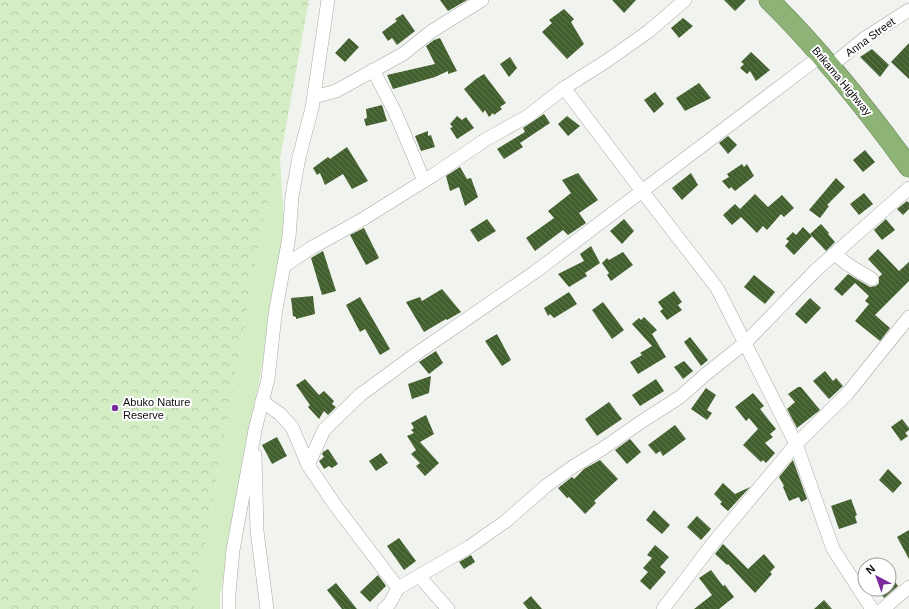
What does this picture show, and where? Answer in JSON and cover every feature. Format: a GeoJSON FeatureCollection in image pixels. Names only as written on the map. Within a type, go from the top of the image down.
{"type":"FeatureCollection","features":[{"type":"Feature","properties":{"kind":"highway","name":"Brikama Highway"},"geometry":{"type":"LineString","coordinates":[[768,0],[831,60],[869,92],[909,145]]}},
{"type":"Feature","properties":{"kind":"highway","name":"Brikama Highway"},"geometry":{"type":"LineString","coordinates":[[786,0],[909,167]]}},
{"type":"Feature","properties":{"kind":"street"},"geometry":{"type":"LineString","coordinates":[[229,609],[233,550],[255,430],[268,379],[275,315],[289,237],[292,196],[314,97],[328,0]]}},
{"type":"Feature","properties":{"kind":"street"},"geometry":{"type":"LineString","coordinates":[[314,97],[336,91],[403,54],[432,31],[482,0]]}},
{"type":"Feature","properties":{"kind":"street"},"geometry":{"type":"LineString","coordinates":[[284,266],[311,248],[358,222],[424,181],[485,140],[528,116],[564,88],[608,60],[649,31],[685,0]]}},
{"type":"Feature","properties":{"kind":"street","name":"Anna Street"},"geometry":{"type":"LineString","coordinates":[[308,465],[324,430],[360,395],[416,354],[535,272],[642,191],[831,60],[909,10]]}},
{"type":"Feature","properties":{"kind":"street"},"geometry":{"type":"LineString","coordinates":[[373,70],[395,112],[424,181]]}},
{"type":"Feature","properties":{"kind":"street"},"geometry":{"type":"LineString","coordinates":[[564,88],[717,288],[796,444],[834,549],[872,609]]}},
{"type":"Feature","properties":{"kind":"street"},"geometry":{"type":"LineString","coordinates":[[384,609],[390,603],[398,588],[469,547],[506,521],[546,486],[574,466],[680,397],[706,374],[746,343],[816,270],[909,188]]}},
{"type":"Feature","properties":{"kind":"street"},"geometry":{"type":"LineString","coordinates":[[835,254],[847,264],[872,279]]}},
{"type":"Feature","properties":{"kind":"street"},"geometry":{"type":"LineString","coordinates":[[663,609],[714,542],[796,444],[847,394],[909,317]]}},
{"type":"Feature","properties":{"kind":"street"},"geometry":{"type":"LineString","coordinates":[[262,401],[280,414],[292,428],[308,465],[335,505],[398,588]]}},
{"type":"Feature","properties":{"kind":"street"},"geometry":{"type":"LineString","coordinates":[[255,430],[257,531],[267,609]]}},
{"type":"Feature","properties":{"kind":"street"},"geometry":{"type":"LineString","coordinates":[[419,576],[448,609]]}},
{"type":"Feature","properties":{"kind":"street"},"geometry":{"type":"LineString","coordinates":[[883,609],[909,588]]}},
{"type":"Feature","properties":{"kind":"green space","name":"Abuko Nature Reserve"},"geometry":{"type":"Polygon","coordinates":[[[0,0],[309,0],[280,159],[263,220],[194,609],[0,609],[0,0]]]}},
{"type":"Feature","properties":{"kind":"green space"},"geometry":{"type":"Polygon","coordinates":[[[280,159],[285,239],[220,595],[220,609],[194,609],[263,220],[280,159]]]}},
{"type":"Feature","properties":{"kind":"building"},"geometry":{"type":"Polygon","coordinates":[[[440,0],[467,0],[448,11],[440,0]]]}},
{"type":"Feature","properties":{"kind":"building"},"geometry":{"type":"Polygon","coordinates":[[[612,0],[636,0],[624,13],[612,0]]]}},
{"type":"Feature","properties":{"kind":"building"},"geometry":{"type":"Polygon","coordinates":[[[724,0],[746,0],[735,11],[724,0]]]}},
{"type":"Feature","properties":{"kind":"building"},"geometry":{"type":"Polygon","coordinates":[[[564,9],[574,19],[571,22],[584,44],[567,59],[542,32],[552,23],[549,20],[564,9]]]}},
{"type":"Feature","properties":{"kind":"building"},"geometry":{"type":"Polygon","coordinates":[[[403,14],[415,31],[397,45],[392,38],[388,41],[382,32],[397,21],[395,19],[403,14]]]}},
{"type":"Feature","properties":{"kind":"building"},"geometry":{"type":"Polygon","coordinates":[[[683,18],[693,26],[679,38],[671,28],[683,18]]]}},
{"type":"Feature","properties":{"kind":"building"},"geometry":{"type":"Polygon","coordinates":[[[349,38],[359,47],[345,62],[335,53],[349,38]]]}},
{"type":"Feature","properties":{"kind":"building"},"geometry":{"type":"Polygon","coordinates":[[[440,38],[457,71],[448,74],[448,71],[435,77],[393,89],[387,75],[435,64],[426,46],[434,40],[440,38]]]}},
{"type":"Feature","properties":{"kind":"building"},"geometry":{"type":"Polygon","coordinates":[[[909,43],[909,79],[891,62],[909,43]]]}},
{"type":"Feature","properties":{"kind":"building"},"geometry":{"type":"Polygon","coordinates":[[[872,49],[889,65],[880,77],[860,57],[872,49]]]}},
{"type":"Feature","properties":{"kind":"building"},"geometry":{"type":"Polygon","coordinates":[[[751,52],[770,70],[756,81],[750,71],[747,74],[740,68],[744,64],[741,62],[751,52]]]}},
{"type":"Feature","properties":{"kind":"building"},"geometry":{"type":"Polygon","coordinates":[[[510,57],[517,68],[509,77],[500,64],[510,57]]]}},
{"type":"Feature","properties":{"kind":"building"},"geometry":{"type":"Polygon","coordinates":[[[484,74],[506,103],[500,107],[502,109],[494,115],[493,113],[489,117],[485,110],[483,113],[464,89],[484,74]]]}},
{"type":"Feature","properties":{"kind":"building"},"geometry":{"type":"Polygon","coordinates":[[[699,83],[711,98],[685,111],[676,98],[699,83]]]}},
{"type":"Feature","properties":{"kind":"building"},"geometry":{"type":"Polygon","coordinates":[[[655,92],[664,104],[654,113],[644,100],[655,92]]]}},
{"type":"Feature","properties":{"kind":"building"},"geometry":{"type":"Polygon","coordinates":[[[382,105],[387,121],[366,126],[364,119],[367,118],[366,109],[382,105]]]}},
{"type":"Feature","properties":{"kind":"building"},"geometry":{"type":"Polygon","coordinates":[[[544,114],[550,123],[520,143],[523,147],[504,159],[497,149],[525,132],[523,128],[544,114]]]}},
{"type":"Feature","properties":{"kind":"building"},"geometry":{"type":"Polygon","coordinates":[[[457,116],[462,120],[466,117],[474,128],[457,139],[450,128],[453,127],[450,124],[457,116]]]}},
{"type":"Feature","properties":{"kind":"building"},"geometry":{"type":"Polygon","coordinates":[[[567,116],[580,126],[568,136],[558,124],[567,116]]]}},
{"type":"Feature","properties":{"kind":"building"},"geometry":{"type":"Polygon","coordinates":[[[428,131],[428,136],[431,135],[435,147],[421,151],[415,136],[428,131]]]}},
{"type":"Feature","properties":{"kind":"building"},"geometry":{"type":"Polygon","coordinates":[[[728,136],[737,145],[728,154],[719,143],[728,136]]]}},
{"type":"Feature","properties":{"kind":"building"},"geometry":{"type":"Polygon","coordinates":[[[347,147],[368,181],[352,189],[343,174],[325,185],[320,173],[317,175],[313,168],[328,157],[330,159],[347,147]]]}},
{"type":"Feature","properties":{"kind":"building"},"geometry":{"type":"Polygon","coordinates":[[[865,150],[875,162],[863,172],[853,160],[865,150]]]}},
{"type":"Feature","properties":{"kind":"building"},"geometry":{"type":"Polygon","coordinates":[[[742,164],[744,167],[747,164],[754,176],[735,191],[731,187],[729,189],[722,181],[729,177],[727,174],[742,164]]]}},
{"type":"Feature","properties":{"kind":"building"},"geometry":{"type":"Polygon","coordinates":[[[460,167],[467,179],[471,178],[478,197],[465,206],[459,187],[450,191],[446,176],[460,167]]]}},
{"type":"Feature","properties":{"kind":"building"},"geometry":{"type":"Polygon","coordinates":[[[578,173],[598,200],[579,213],[586,223],[568,235],[563,230],[535,251],[526,238],[554,218],[548,211],[571,193],[562,180],[578,173]]]}},
{"type":"Feature","properties":{"kind":"building"},"geometry":{"type":"Polygon","coordinates":[[[691,173],[698,185],[682,200],[672,188],[691,173]]]}},
{"type":"Feature","properties":{"kind":"building"},"geometry":{"type":"Polygon","coordinates":[[[836,178],[845,187],[827,205],[829,206],[820,218],[809,210],[836,178]]]}},
{"type":"Feature","properties":{"kind":"building"},"geometry":{"type":"Polygon","coordinates":[[[864,193],[873,204],[859,215],[850,204],[864,193]]]}},
{"type":"Feature","properties":{"kind":"building"},"geometry":{"type":"Polygon","coordinates":[[[755,194],[768,207],[782,195],[794,208],[784,217],[781,214],[767,230],[763,226],[757,233],[741,217],[732,225],[723,215],[735,204],[740,209],[755,194]]]}},
{"type":"Feature","properties":{"kind":"building"},"geometry":{"type":"Polygon","coordinates":[[[907,201],[909,203],[909,209],[903,215],[897,209],[907,201]]]}},
{"type":"Feature","properties":{"kind":"building"},"geometry":{"type":"Polygon","coordinates":[[[487,219],[496,231],[478,242],[470,230],[487,219]]]}},
{"type":"Feature","properties":{"kind":"building"},"geometry":{"type":"Polygon","coordinates":[[[624,219],[634,231],[622,244],[610,231],[624,219]]]}},
{"type":"Feature","properties":{"kind":"building"},"geometry":{"type":"Polygon","coordinates":[[[886,219],[895,230],[882,240],[874,230],[886,219]]]}},
{"type":"Feature","properties":{"kind":"building"},"geometry":{"type":"Polygon","coordinates":[[[821,224],[835,242],[826,251],[810,234],[821,224]]]}},
{"type":"Feature","properties":{"kind":"building"},"geometry":{"type":"Polygon","coordinates":[[[803,227],[812,236],[794,255],[785,246],[789,241],[786,239],[793,232],[796,235],[803,227]]]}},
{"type":"Feature","properties":{"kind":"building"},"geometry":{"type":"Polygon","coordinates":[[[364,228],[379,258],[366,265],[350,235],[364,228]]]}},
{"type":"Feature","properties":{"kind":"building"},"geometry":{"type":"Polygon","coordinates":[[[591,246],[600,263],[585,273],[587,276],[569,287],[558,274],[584,261],[580,254],[591,246]]]}},
{"type":"Feature","properties":{"kind":"building"},"geometry":{"type":"Polygon","coordinates":[[[878,249],[899,271],[909,262],[909,281],[875,315],[890,328],[880,341],[855,321],[869,304],[865,301],[869,296],[855,283],[842,296],[834,289],[848,274],[870,287],[876,286],[879,283],[879,277],[882,274],[868,259],[878,249]]]}},
{"type":"Feature","properties":{"kind":"building"},"geometry":{"type":"Polygon","coordinates":[[[323,251],[336,291],[322,295],[311,258],[323,251]]]}},
{"type":"Feature","properties":{"kind":"building"},"geometry":{"type":"Polygon","coordinates":[[[623,252],[633,265],[611,281],[607,275],[609,273],[602,263],[607,258],[609,260],[623,252]]]}},
{"type":"Feature","properties":{"kind":"building"},"geometry":{"type":"Polygon","coordinates":[[[754,275],[775,292],[765,304],[744,287],[754,275]]]}},
{"type":"Feature","properties":{"kind":"building"},"geometry":{"type":"Polygon","coordinates":[[[442,289],[461,312],[424,332],[406,302],[420,297],[422,301],[442,289]]]}},
{"type":"Feature","properties":{"kind":"building"},"geometry":{"type":"Polygon","coordinates":[[[674,291],[682,302],[678,305],[682,310],[667,320],[660,311],[663,309],[658,302],[674,291]]]}},
{"type":"Feature","properties":{"kind":"building"},"geometry":{"type":"Polygon","coordinates":[[[569,292],[577,304],[554,318],[550,314],[548,316],[544,308],[569,292]]]}},
{"type":"Feature","properties":{"kind":"building"},"geometry":{"type":"Polygon","coordinates":[[[313,296],[315,314],[296,319],[296,317],[293,316],[291,298],[313,296]]]}},
{"type":"Feature","properties":{"kind":"building"},"geometry":{"type":"Polygon","coordinates":[[[360,297],[390,349],[380,355],[365,329],[360,332],[346,305],[360,297]]]}},
{"type":"Feature","properties":{"kind":"building"},"geometry":{"type":"Polygon","coordinates":[[[810,298],[821,308],[806,324],[795,314],[810,298]]]}},
{"type":"Feature","properties":{"kind":"building"},"geometry":{"type":"Polygon","coordinates":[[[603,302],[624,330],[612,339],[592,310],[603,302]]]}},
{"type":"Feature","properties":{"kind":"building"},"geometry":{"type":"Polygon","coordinates":[[[644,317],[657,330],[652,334],[666,357],[638,374],[630,362],[642,355],[640,353],[652,346],[632,324],[639,318],[641,320],[644,317]]]}},
{"type":"Feature","properties":{"kind":"building"},"geometry":{"type":"Polygon","coordinates":[[[497,334],[511,360],[502,366],[485,341],[497,334]]]}},
{"type":"Feature","properties":{"kind":"building"},"geometry":{"type":"Polygon","coordinates":[[[690,337],[708,360],[701,366],[684,342],[690,337]]]}},
{"type":"Feature","properties":{"kind":"building"},"geometry":{"type":"Polygon","coordinates":[[[436,351],[443,363],[429,374],[419,362],[436,351]]]}},
{"type":"Feature","properties":{"kind":"building"},"geometry":{"type":"Polygon","coordinates":[[[684,361],[693,371],[683,379],[674,367],[684,361]]]}},
{"type":"Feature","properties":{"kind":"building"},"geometry":{"type":"Polygon","coordinates":[[[825,371],[833,381],[836,378],[843,386],[829,399],[813,381],[825,371]]]}},
{"type":"Feature","properties":{"kind":"building"},"geometry":{"type":"Polygon","coordinates":[[[431,376],[429,393],[412,399],[408,384],[431,376]]]}},
{"type":"Feature","properties":{"kind":"building"},"geometry":{"type":"Polygon","coordinates":[[[305,379],[319,395],[324,391],[334,401],[332,404],[336,407],[328,415],[324,411],[319,419],[308,407],[310,405],[296,385],[305,379]]]}},
{"type":"Feature","properties":{"kind":"building"},"geometry":{"type":"Polygon","coordinates":[[[656,379],[664,391],[640,406],[632,395],[656,379]]]}},
{"type":"Feature","properties":{"kind":"building"},"geometry":{"type":"Polygon","coordinates":[[[798,387],[801,387],[820,410],[797,428],[787,409],[795,402],[788,394],[798,387]]]}},
{"type":"Feature","properties":{"kind":"building"},"geometry":{"type":"Polygon","coordinates":[[[706,388],[716,395],[707,410],[712,413],[707,420],[691,409],[706,388]]]}},
{"type":"Feature","properties":{"kind":"building"},"geometry":{"type":"Polygon","coordinates":[[[753,393],[764,406],[760,409],[776,429],[770,434],[773,437],[765,443],[775,453],[766,463],[763,460],[761,462],[743,445],[758,429],[749,418],[746,421],[735,407],[753,393]]]}},
{"type":"Feature","properties":{"kind":"building"},"geometry":{"type":"Polygon","coordinates":[[[609,402],[622,419],[597,436],[585,419],[609,402]]]}},
{"type":"Feature","properties":{"kind":"building"},"geometry":{"type":"Polygon","coordinates":[[[426,415],[434,434],[420,442],[439,463],[425,476],[416,466],[420,463],[411,454],[416,450],[407,436],[414,433],[411,430],[414,428],[411,423],[426,415]]]}},
{"type":"Feature","properties":{"kind":"building"},"geometry":{"type":"Polygon","coordinates":[[[902,419],[909,430],[905,433],[908,436],[901,441],[891,427],[902,419]]]}},
{"type":"Feature","properties":{"kind":"building"},"geometry":{"type":"Polygon","coordinates":[[[675,425],[686,439],[663,456],[660,451],[656,454],[648,445],[675,425]]]}},
{"type":"Feature","properties":{"kind":"building"},"geometry":{"type":"Polygon","coordinates":[[[277,437],[287,456],[272,464],[262,445],[277,437]]]}},
{"type":"Feature","properties":{"kind":"building"},"geometry":{"type":"Polygon","coordinates":[[[630,439],[641,452],[627,464],[615,450],[630,439]]]}},
{"type":"Feature","properties":{"kind":"building"},"geometry":{"type":"Polygon","coordinates":[[[328,449],[338,464],[332,468],[329,466],[324,469],[319,461],[324,457],[322,454],[323,452],[328,449]]]}},
{"type":"Feature","properties":{"kind":"building"},"geometry":{"type":"Polygon","coordinates":[[[381,453],[388,463],[376,471],[369,461],[381,453]]]}},
{"type":"Feature","properties":{"kind":"building"},"geometry":{"type":"Polygon","coordinates":[[[600,460],[618,479],[594,501],[596,503],[585,514],[558,488],[572,477],[574,479],[584,469],[600,460]]]}},
{"type":"Feature","properties":{"kind":"building"},"geometry":{"type":"Polygon","coordinates":[[[793,460],[807,499],[801,502],[799,497],[789,501],[779,477],[793,460]]]}},
{"type":"Feature","properties":{"kind":"building"},"geometry":{"type":"Polygon","coordinates":[[[888,469],[902,483],[893,493],[879,480],[888,469]]]}},
{"type":"Feature","properties":{"kind":"building"},"geometry":{"type":"Polygon","coordinates":[[[723,483],[735,494],[750,487],[728,511],[720,504],[722,502],[714,494],[723,483]]]}},
{"type":"Feature","properties":{"kind":"building"},"geometry":{"type":"Polygon","coordinates":[[[851,499],[857,515],[855,516],[857,523],[839,529],[831,506],[851,499]]]}},
{"type":"Feature","properties":{"kind":"building"},"geometry":{"type":"Polygon","coordinates":[[[654,510],[670,525],[662,534],[646,520],[654,510]]]}},
{"type":"Feature","properties":{"kind":"building"},"geometry":{"type":"Polygon","coordinates":[[[697,516],[711,529],[701,540],[687,527],[697,516]]]}},
{"type":"Feature","properties":{"kind":"building"},"geometry":{"type":"Polygon","coordinates":[[[909,530],[909,559],[897,537],[909,530]]]}},
{"type":"Feature","properties":{"kind":"building"},"geometry":{"type":"Polygon","coordinates":[[[399,538],[416,561],[404,570],[387,546],[399,538]]]}},
{"type":"Feature","properties":{"kind":"building"},"geometry":{"type":"Polygon","coordinates":[[[723,544],[748,569],[764,554],[775,567],[770,572],[772,574],[755,593],[728,564],[727,565],[715,554],[723,544]]]}},
{"type":"Feature","properties":{"kind":"building"},"geometry":{"type":"Polygon","coordinates":[[[655,545],[669,557],[660,567],[666,572],[650,590],[640,581],[648,572],[643,568],[652,558],[647,555],[655,545]]]}},
{"type":"Feature","properties":{"kind":"building"},"geometry":{"type":"Polygon","coordinates":[[[471,555],[475,562],[464,569],[459,562],[471,555]]]}},
{"type":"Feature","properties":{"kind":"building"},"geometry":{"type":"Polygon","coordinates":[[[711,570],[723,586],[725,585],[734,597],[719,609],[694,609],[712,595],[699,578],[711,570]]]}},
{"type":"Feature","properties":{"kind":"building"},"geometry":{"type":"Polygon","coordinates":[[[378,575],[386,586],[370,602],[360,592],[378,575]]]}},
{"type":"Feature","properties":{"kind":"building"},"geometry":{"type":"Polygon","coordinates":[[[336,583],[357,609],[342,609],[327,590],[336,583]]]}},
{"type":"Feature","properties":{"kind":"building"},"geometry":{"type":"Polygon","coordinates":[[[531,596],[542,609],[528,609],[523,603],[531,596]]]}},
{"type":"Feature","properties":{"kind":"building"},"geometry":{"type":"Polygon","coordinates":[[[824,600],[832,609],[814,609],[824,600]]]}},
{"type":"Feature","properties":{"kind":"place","name":"Abuko Nature Reserve"},"geometry":{"type":"Point","coordinates":[115,408]}}]}
